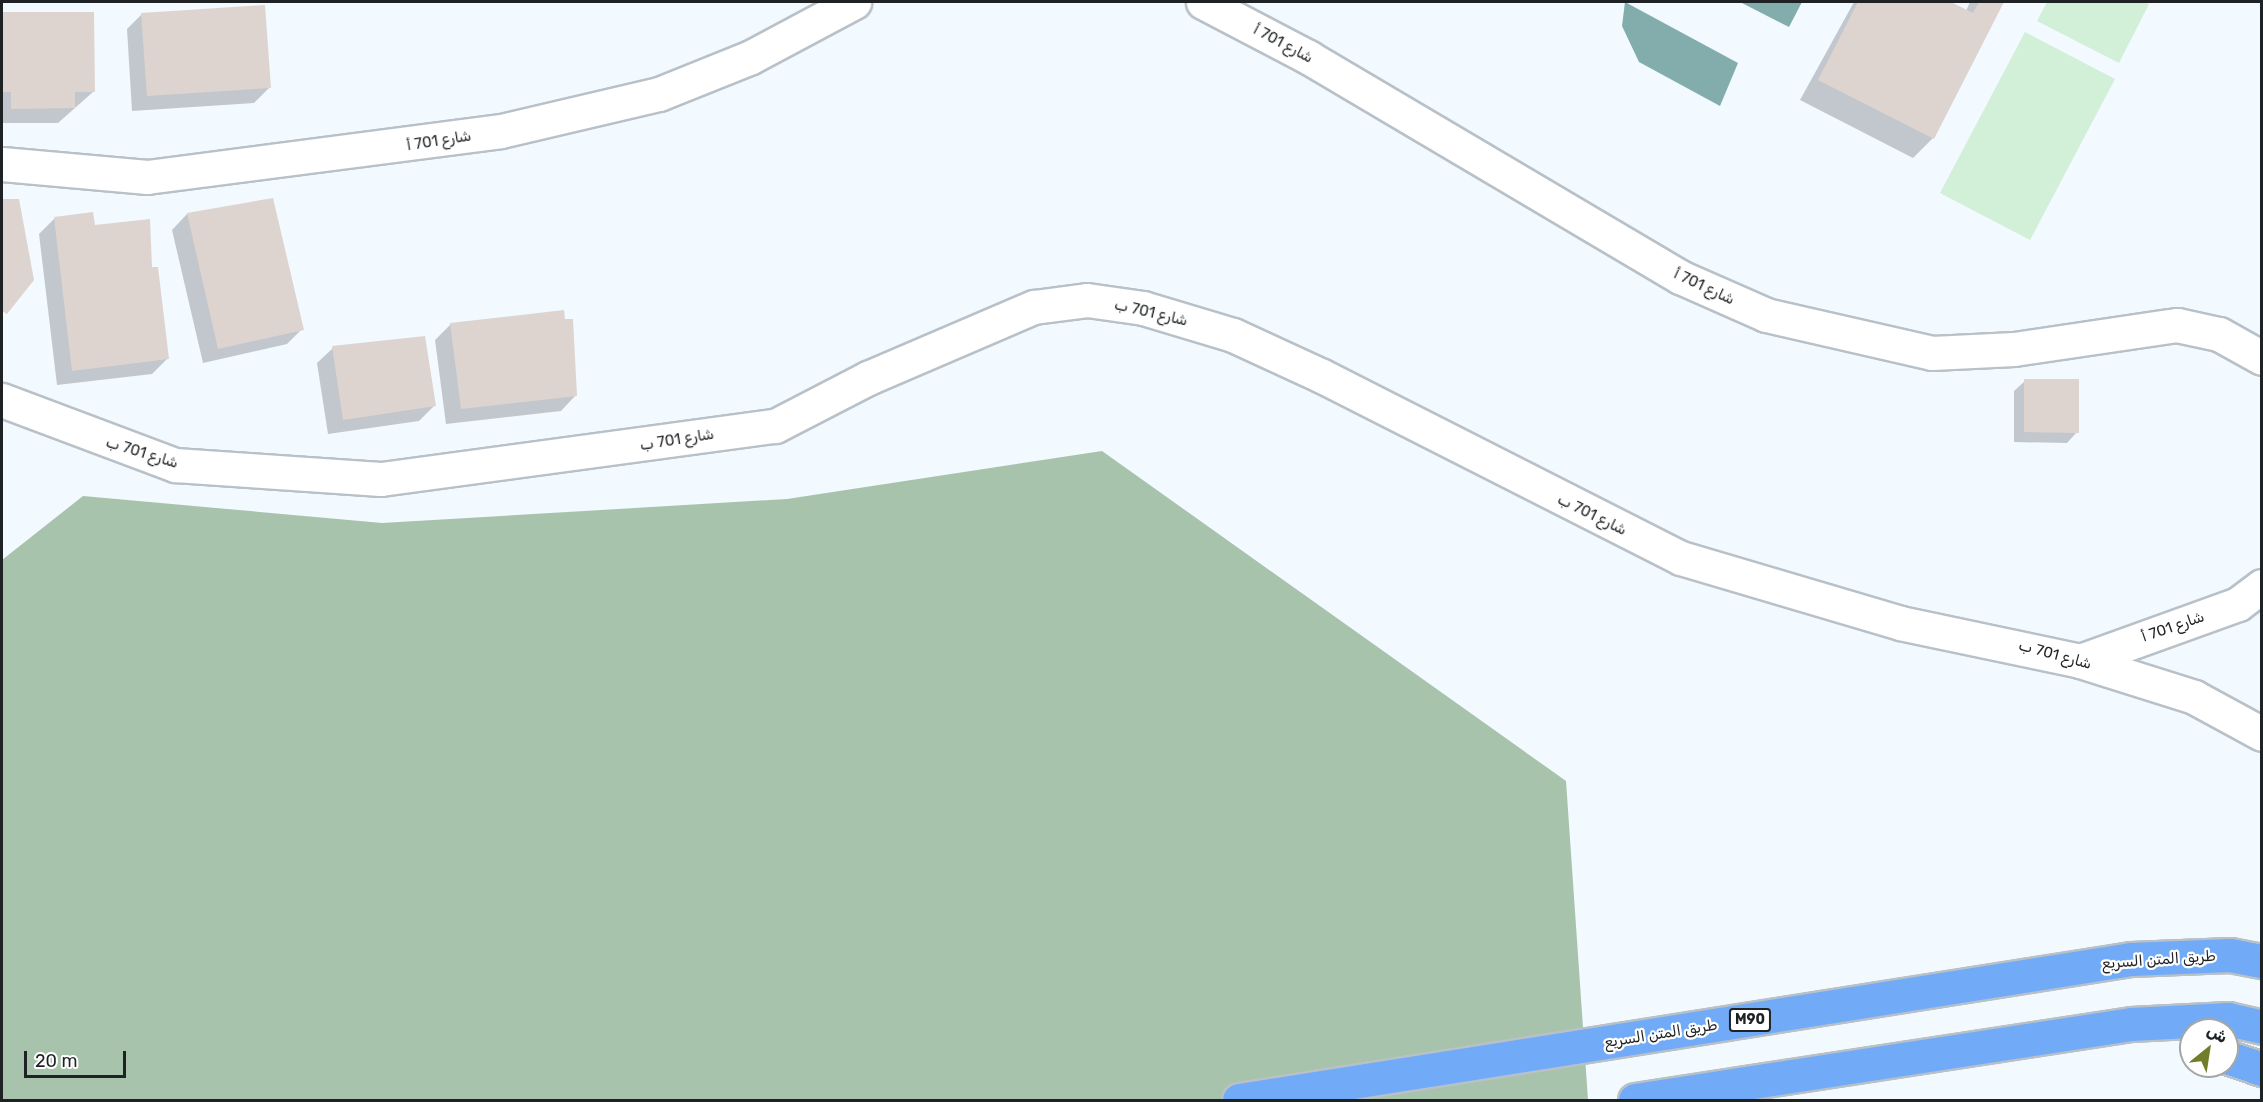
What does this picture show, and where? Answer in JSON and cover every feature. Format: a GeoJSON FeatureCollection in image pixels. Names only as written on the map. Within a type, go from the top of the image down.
{"type":"FeatureCollection","features":[{"type":"Feature","properties":{"kind":"highway","name":"طريق المتن السريع"},"geometry":{"type":"LineString","coordinates":[[1239,1101],[2131,959],[2230,955],[2262,961]]}},
{"type":"Feature","properties":{"kind":"highway"},"geometry":{"type":"LineString","coordinates":[[1635,1101],[2131,1024],[2228,1019],[2262,1027]]}},
{"type":"Feature","properties":{"kind":"highway"},"geometry":{"type":"LineString","coordinates":[[2131,1024],[2179,1041]]}},
{"type":"Feature","properties":{"kind":"highway"},"geometry":{"type":"LineString","coordinates":[[2239,1061],[2262,1069]]}},
{"type":"Feature","properties":{"kind":"street","name":"شارع 701 أ"},"geometry":{"type":"LineString","coordinates":[[2,164],[147,177],[501,131],[659,94],[751,57],[854,2]]}},
{"type":"Feature","properties":{"kind":"street","name":"شارع 701 أ"},"geometry":{"type":"LineString","coordinates":[[1203,2],[1308,57],[1680,277],[1766,315],[1932,353],[2014,349],[2176,325],[2219,334],[2262,358]]}},
{"type":"Feature","properties":{"kind":"street","name":"شارع 701 ب"},"geometry":{"type":"LineString","coordinates":[[2,400],[175,465],[381,479],[775,426],[1001,320],[1034,307],[1087,300],[1143,308],[1233,335],[1682,558],[1900,622],[2080,661],[2194,697],[2262,734]]}},
{"type":"Feature","properties":{"kind":"street","name":"شارع 701 أ"},"geometry":{"type":"LineString","coordinates":[[2080,661],[2238,604],[2262,586]]}},
{"type":"Feature","properties":{"kind":"shaded area"},"geometry":{"type":"Polygon","coordinates":[[[1625,2],[1738,63],[1720,106],[1639,62],[1622,26],[1625,2]]]}},
{"type":"Feature","properties":{"kind":"shaded area"},"geometry":{"type":"Polygon","coordinates":[[[1740,2],[1802,2],[1789,27],[1740,2]]]}},
{"type":"Feature","properties":{"kind":"shaded area"},"geometry":{"type":"Polygon","coordinates":[[[2047,2],[2144,2],[2149,4],[2119,63],[2037,21],[2047,2]]]}},
{"type":"Feature","properties":{"kind":"shaded area"},"geometry":{"type":"Polygon","coordinates":[[[2025,32],[2115,79],[2030,240],[1940,193],[2025,32]]]}},
{"type":"Feature","properties":{"kind":"shaded area"},"geometry":{"type":"Polygon","coordinates":[[[1102,451],[1566,781],[1588,1100],[2,1100],[2,560],[83,496],[382,523],[787,499],[1102,451]]]}},
{"type":"Feature","properties":{"kind":"building"},"geometry":{"type":"Polygon","coordinates":[[[1858,2],[1951,2],[1973,13],[1979,2],[2004,2],[1934,139],[1818,80],[1858,2]]]}},
{"type":"Feature","properties":{"kind":"building"},"geometry":{"type":"Polygon","coordinates":[[[265,5],[271,88],[147,96],[141,13],[265,5]]]}},
{"type":"Feature","properties":{"kind":"building"},"geometry":{"type":"Polygon","coordinates":[[[2,12],[94,12],[95,92],[75,92],[75,108],[11,109],[11,92],[2,92],[2,12]]]}},
{"type":"Feature","properties":{"kind":"building"},"geometry":{"type":"Polygon","coordinates":[[[273,198],[304,330],[218,349],[187,213],[273,198]]]}},
{"type":"Feature","properties":{"kind":"building"},"geometry":{"type":"Polygon","coordinates":[[[2,199],[19,199],[34,280],[7,314],[2,311],[2,199]]]}},
{"type":"Feature","properties":{"kind":"building"},"geometry":{"type":"Polygon","coordinates":[[[93,212],[95,225],[150,219],[152,267],[158,267],[169,359],[72,371],[54,217],[93,212]]]}},
{"type":"Feature","properties":{"kind":"building"},"geometry":{"type":"Polygon","coordinates":[[[564,310],[565,319],[573,319],[577,396],[461,409],[450,323],[564,310]]]}},
{"type":"Feature","properties":{"kind":"building"},"geometry":{"type":"Polygon","coordinates":[[[425,336],[436,406],[343,420],[332,346],[425,336]]]}},
{"type":"Feature","properties":{"kind":"building"},"geometry":{"type":"Polygon","coordinates":[[[2024,379],[2079,379],[2079,433],[2024,432],[2024,379]]]}}]}
